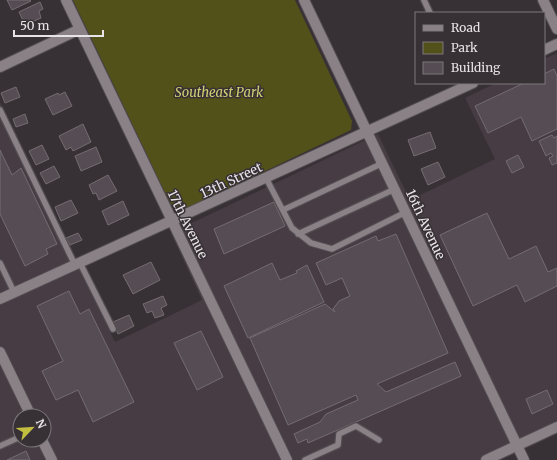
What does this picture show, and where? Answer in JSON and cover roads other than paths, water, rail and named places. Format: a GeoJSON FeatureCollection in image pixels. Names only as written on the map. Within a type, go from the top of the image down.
{"type":"FeatureCollection","features":[{"type":"Feature","properties":{"kind":"street","name":"17th Avenue"},"geometry":{"type":"LineString","coordinates":[[66,0],[287,460]]}},
{"type":"Feature","properties":{"kind":"street","name":"16th Avenue"},"geometry":{"type":"LineString","coordinates":[[304,0],[368,131],[524,460]]}},
{"type":"Feature","properties":{"kind":"street"},"geometry":{"type":"LineString","coordinates":[[543,0],[557,29]]}},
{"type":"Feature","properties":{"kind":"street"},"geometry":{"type":"LineString","coordinates":[[0,67],[80,29]]}},
{"type":"Feature","properties":{"kind":"street"},"geometry":{"type":"LineString","coordinates":[[545,50],[557,44]]}},
{"type":"Feature","properties":{"kind":"street","name":"13th Street"},"geometry":{"type":"LineString","coordinates":[[0,299],[468,84]]}},
{"type":"Feature","properties":{"kind":"street"},"geometry":{"type":"LineString","coordinates":[[0,352],[27,408]]}},
{"type":"Feature","properties":{"kind":"street"},"geometry":{"type":"LineString","coordinates":[[486,460],[557,427]]}},
{"type":"Feature","properties":{"kind":"street"},"geometry":{"type":"LineString","coordinates":[[46,448],[52,460]]}},
{"type":"Feature","properties":{"kind":"lane"},"geometry":{"type":"LineString","coordinates":[[424,0],[430,12]]}},
{"type":"Feature","properties":{"kind":"lane"},"geometry":{"type":"LineString","coordinates":[[0,110],[78,264],[113,329]]}},
{"type":"Feature","properties":{"kind":"lane"},"geometry":{"type":"LineString","coordinates":[[283,210],[383,163]]}},
{"type":"Feature","properties":{"kind":"lane"},"geometry":{"type":"LineString","coordinates":[[266,178],[292,228],[311,243],[332,249],[406,212]]}},
{"type":"Feature","properties":{"kind":"lane"},"geometry":{"type":"LineString","coordinates":[[298,234],[395,189]]}},
{"type":"Feature","properties":{"kind":"lane"},"geometry":{"type":"LineString","coordinates":[[0,263],[14,292]]}},
{"type":"Feature","properties":{"kind":"lane"},"geometry":{"type":"LineString","coordinates":[[305,460],[338,445],[339,434],[356,426],[378,440]]}},
{"type":"Feature","properties":{"kind":"lane"},"geometry":{"type":"LineString","coordinates":[[0,446],[12,441]]}},
{"type":"Feature","properties":{"kind":"park label","name":"Southeast Park"},"geometry":{"type":"Point","coordinates":[219,92]}}]}
